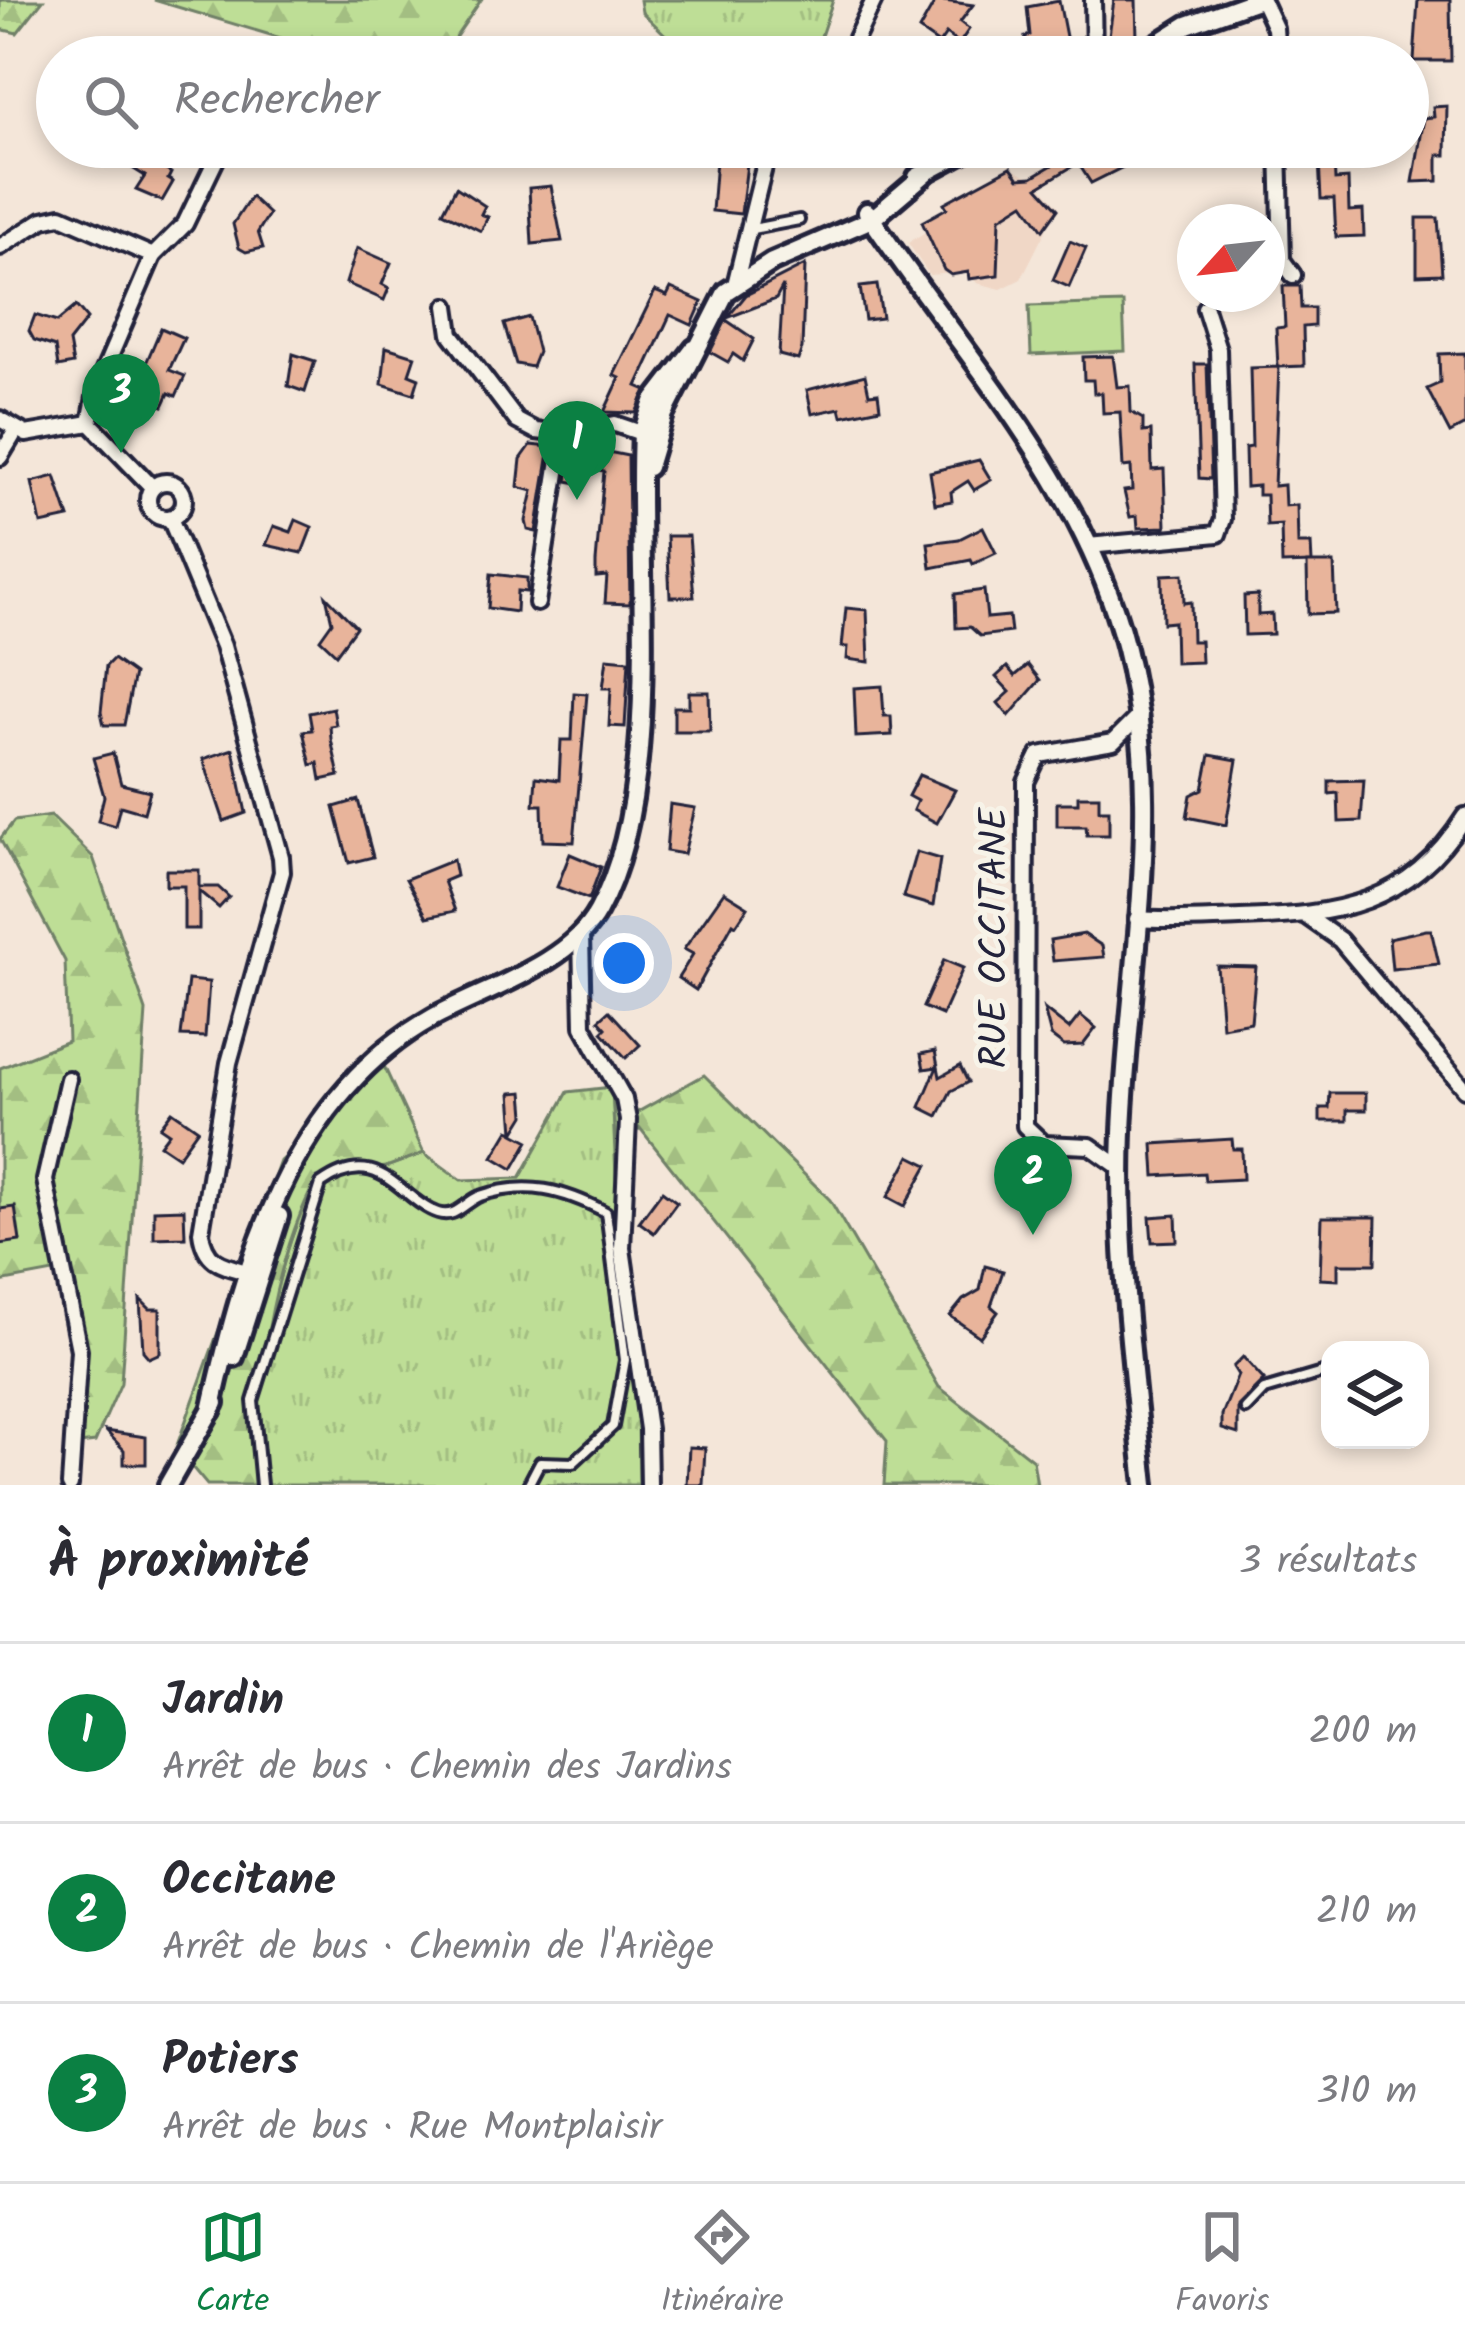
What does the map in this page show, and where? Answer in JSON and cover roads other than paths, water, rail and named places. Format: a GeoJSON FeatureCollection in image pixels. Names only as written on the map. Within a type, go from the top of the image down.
{"type":"FeatureCollection","features":[{"type":"Feature","properties":{"kind":"street"},"geometry":{"type":"LineString","coordinates":[[857,36],[874,0]]}},
{"type":"Feature","properties":{"kind":"street"},"geometry":{"type":"LineString","coordinates":[[1093,0],[1094,36]]}},
{"type":"Feature","properties":{"kind":"street"},"geometry":{"type":"LineString","coordinates":[[1171,36],[1263,1],[1276,36]]}},
{"type":"Feature","properties":{"kind":"street"},"geometry":{"type":"LineString","coordinates":[[90,423],[97,387],[153,256],[185,224],[212,168]]}},
{"type":"Feature","properties":{"kind":"street"},"geometry":{"type":"LineString","coordinates":[[735,285],[761,168]]}},
{"type":"Feature","properties":{"kind":"street"},"geometry":{"type":"LineString","coordinates":[[168,1485],[211,1411],[285,1186],[328,1107],[372,1061],[428,1020],[580,935],[610,885],[628,807],[642,686],[649,436],[718,302],[735,285],[869,216],[935,168]]}},
{"type":"Feature","properties":{"kind":"street"},"geometry":{"type":"LineString","coordinates":[[1280,168],[1282,260],[1293,275]]}},
{"type":"Feature","properties":{"kind":"street"},"geometry":{"type":"LineString","coordinates":[[0,247],[43,220],[62,216],[153,256]]}},
{"type":"Feature","properties":{"kind":"street"},"geometry":{"type":"LineString","coordinates":[[869,216],[1035,445],[1088,546],[1115,611],[1140,715],[1146,758],[1120,1168],[1145,1485]]}},
{"type":"Feature","properties":{"kind":"street"},"geometry":{"type":"LineString","coordinates":[[447,306],[451,334],[517,421],[536,431],[563,434],[604,423],[649,436]]}},
{"type":"Feature","properties":{"kind":"street"},"geometry":{"type":"LineString","coordinates":[[1088,546],[1218,534],[1223,519],[1218,349],[1206,312]]}},
{"type":"Feature","properties":{"kind":"street"},"geometry":{"type":"LineString","coordinates":[[0,419],[15,432],[90,423]]}},
{"type":"Feature","properties":{"kind":"street"},"geometry":{"type":"LineString","coordinates":[[90,423],[152,487],[151,510],[170,518],[223,646],[280,857],[282,872],[230,1063],[201,1232],[202,1246],[215,1262],[254,1274]]}},
{"type":"Feature","properties":{"kind":"street"},"geometry":{"type":"LineString","coordinates":[[0,457],[15,432]]}},
{"type":"Feature","properties":{"kind":"street"},"geometry":{"type":"LineString","coordinates":[[537,603],[563,434]]}},
{"type":"Feature","properties":{"kind":"street"},"geometry":{"type":"LineString","coordinates":[[152,487],[165,481],[180,487],[185,503],[170,518]]}},
{"type":"Feature","properties":{"kind":"street"},"geometry":{"type":"LineString","coordinates":[[1140,715],[1113,742],[1146,758]]}},
{"type":"Feature","properties":{"kind":"street","name":"RUE OCCITANE"},"geometry":{"type":"LineString","coordinates":[[1113,742],[1039,755],[1026,782],[1025,1126],[1044,1144],[1090,1146],[1120,1168]]}},
{"type":"Feature","properties":{"kind":"street"},"geometry":{"type":"LineString","coordinates":[[1137,919],[1306,916],[1349,908],[1412,877],[1465,816]]}},
{"type":"Feature","properties":{"kind":"street"},"geometry":{"type":"LineString","coordinates":[[1340,940],[1349,908]]}},
{"type":"Feature","properties":{"kind":"street"},"geometry":{"type":"LineString","coordinates":[[1306,916],[1340,940],[1465,1089]]}},
{"type":"Feature","properties":{"kind":"street"},"geometry":{"type":"LineString","coordinates":[[580,935],[583,1026],[624,1099],[628,1120],[622,1248],[647,1429],[649,1485]]}},
{"type":"Feature","properties":{"kind":"street"},"geometry":{"type":"LineString","coordinates":[[68,1079],[45,1180],[79,1351],[70,1485]]}},
{"type":"Feature","properties":{"kind":"street"},"geometry":{"type":"LineString","coordinates":[[1090,1146],[1122,1124]]}},
{"type":"Feature","properties":{"kind":"lane"},"geometry":{"type":"LineString","coordinates":[[746,230],[799,220]]}},
{"type":"Feature","properties":{"kind":"lane"},"geometry":{"type":"LineString","coordinates":[[261,1485],[253,1401],[320,1184],[360,1172],[384,1174],[437,1213],[456,1212],[477,1197],[543,1185],[606,1212],[625,1360],[613,1426],[573,1463],[540,1462],[528,1485]]}},
{"type":"Feature","properties":{"kind":"lane"},"geometry":{"type":"LineString","coordinates":[[1246,1409],[1264,1390],[1321,1372]]}},
{"type":"Feature","properties":{"kind":"place","name":"Potiers"},"geometry":{"type":"Point","coordinates":[121,453]}},
{"type":"Feature","properties":{"kind":"place","name":"Jardin"},"geometry":{"type":"Point","coordinates":[577,500]}},
{"type":"Feature","properties":{"kind":"place","name":"Occitane"},"geometry":{"type":"Point","coordinates":[1033,1235]}}]}
